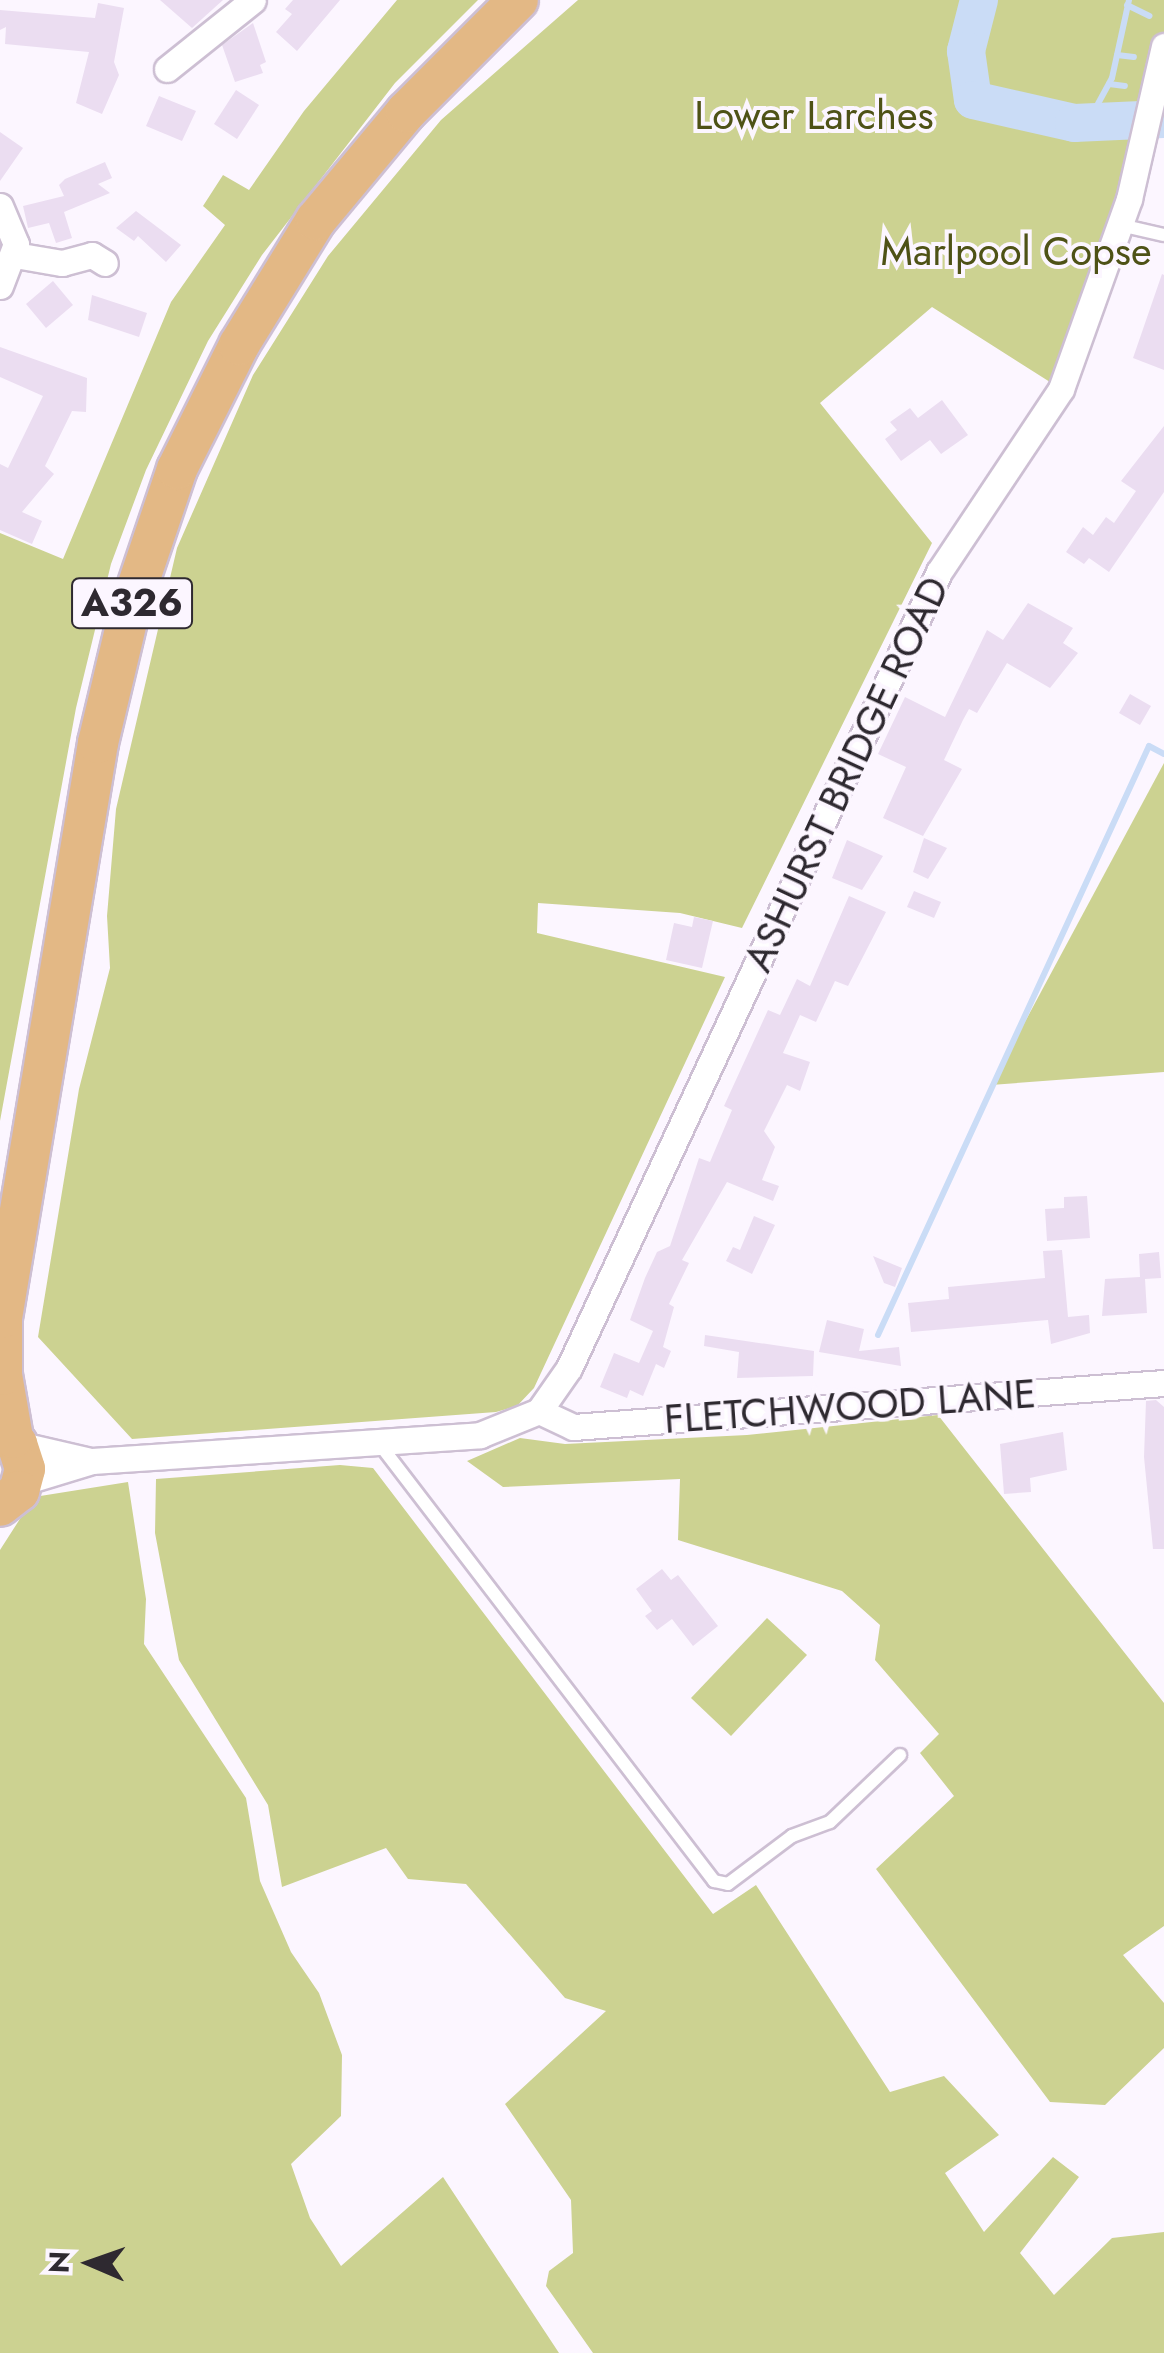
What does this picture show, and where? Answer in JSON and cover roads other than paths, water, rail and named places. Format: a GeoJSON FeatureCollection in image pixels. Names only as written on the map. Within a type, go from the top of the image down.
{"type":"FeatureCollection","features":[{"type":"Feature","properties":{"kind":"main road","name":"A326"},"geometry":{"type":"LineString","coordinates":[[8,1474],[1,1321],[98,744],[131,605],[177,469],[238,345],[316,220],[406,112],[518,0]]}},
{"type":"Feature","properties":{"kind":"street"},"geometry":{"type":"LineString","coordinates":[[167,69],[253,0]]}},
{"type":"Feature","properties":{"kind":"street","name":"ASHURST BRIDGE ROAD"},"geometry":{"type":"LineString","coordinates":[[539,1412],[569,1368],[938,572],[1060,389],[1120,225],[1164,46]]}},
{"type":"Feature","properties":{"kind":"street"},"geometry":{"type":"LineString","coordinates":[[0,206],[14,232],[15,255],[0,286]]}},
{"type":"Feature","properties":{"kind":"street"},"geometry":{"type":"LineString","coordinates":[[15,255],[62,263],[92,254],[105,263]]}},
{"type":"Feature","properties":{"kind":"street","name":"FLETCHWOOD LANE"},"geometry":{"type":"LineString","coordinates":[[539,1412],[573,1426],[1164,1382]]}},
{"type":"Feature","properties":{"kind":"street"},"geometry":{"type":"LineString","coordinates":[[8,1474],[92,1462],[480,1435],[539,1412]]}},
{"type":"Feature","properties":{"kind":"street"},"geometry":{"type":"LineString","coordinates":[[8,1474],[92,1462]]}},
{"type":"Feature","properties":{"kind":"lane"},"geometry":{"type":"LineString","coordinates":[[1120,225],[1164,235]]}},
{"type":"Feature","properties":{"kind":"lane"},"geometry":{"type":"LineString","coordinates":[[378,1442],[714,1881],[728,1884],[792,1836],[830,1822],[900,1754]]}},
{"type":"Feature","properties":{"kind":"waterway"},"geometry":{"type":"LineString","coordinates":[[979,0],[966,51],[973,100],[1074,123],[1164,119]]}},
{"type":"Feature","properties":{"kind":"waterway"},"geometry":{"type":"LineString","coordinates":[[1087,124],[1112,78],[1129,0]]}},
{"type":"Feature","properties":{"kind":"waterway"},"geometry":{"type":"LineString","coordinates":[[1127,5],[1150,16]]}},
{"type":"Feature","properties":{"kind":"waterway"},"geometry":{"type":"LineString","coordinates":[[1117,55],[1134,57]]}},
{"type":"Feature","properties":{"kind":"waterway"},"geometry":{"type":"LineString","coordinates":[[1109,84],[1125,86]]}},
{"type":"Feature","properties":{"kind":"waterway"},"geometry":{"type":"LineString","coordinates":[[878,1335],[1149,746],[1164,754]]}},
{"type":"Feature","properties":{"kind":"park label","name":"Lower Larches"},"geometry":{"type":"Point","coordinates":[814,115]}},
{"type":"Feature","properties":{"kind":"park label","name":"Marlpool Copse"},"geometry":{"type":"Point","coordinates":[1016,251]}}]}
